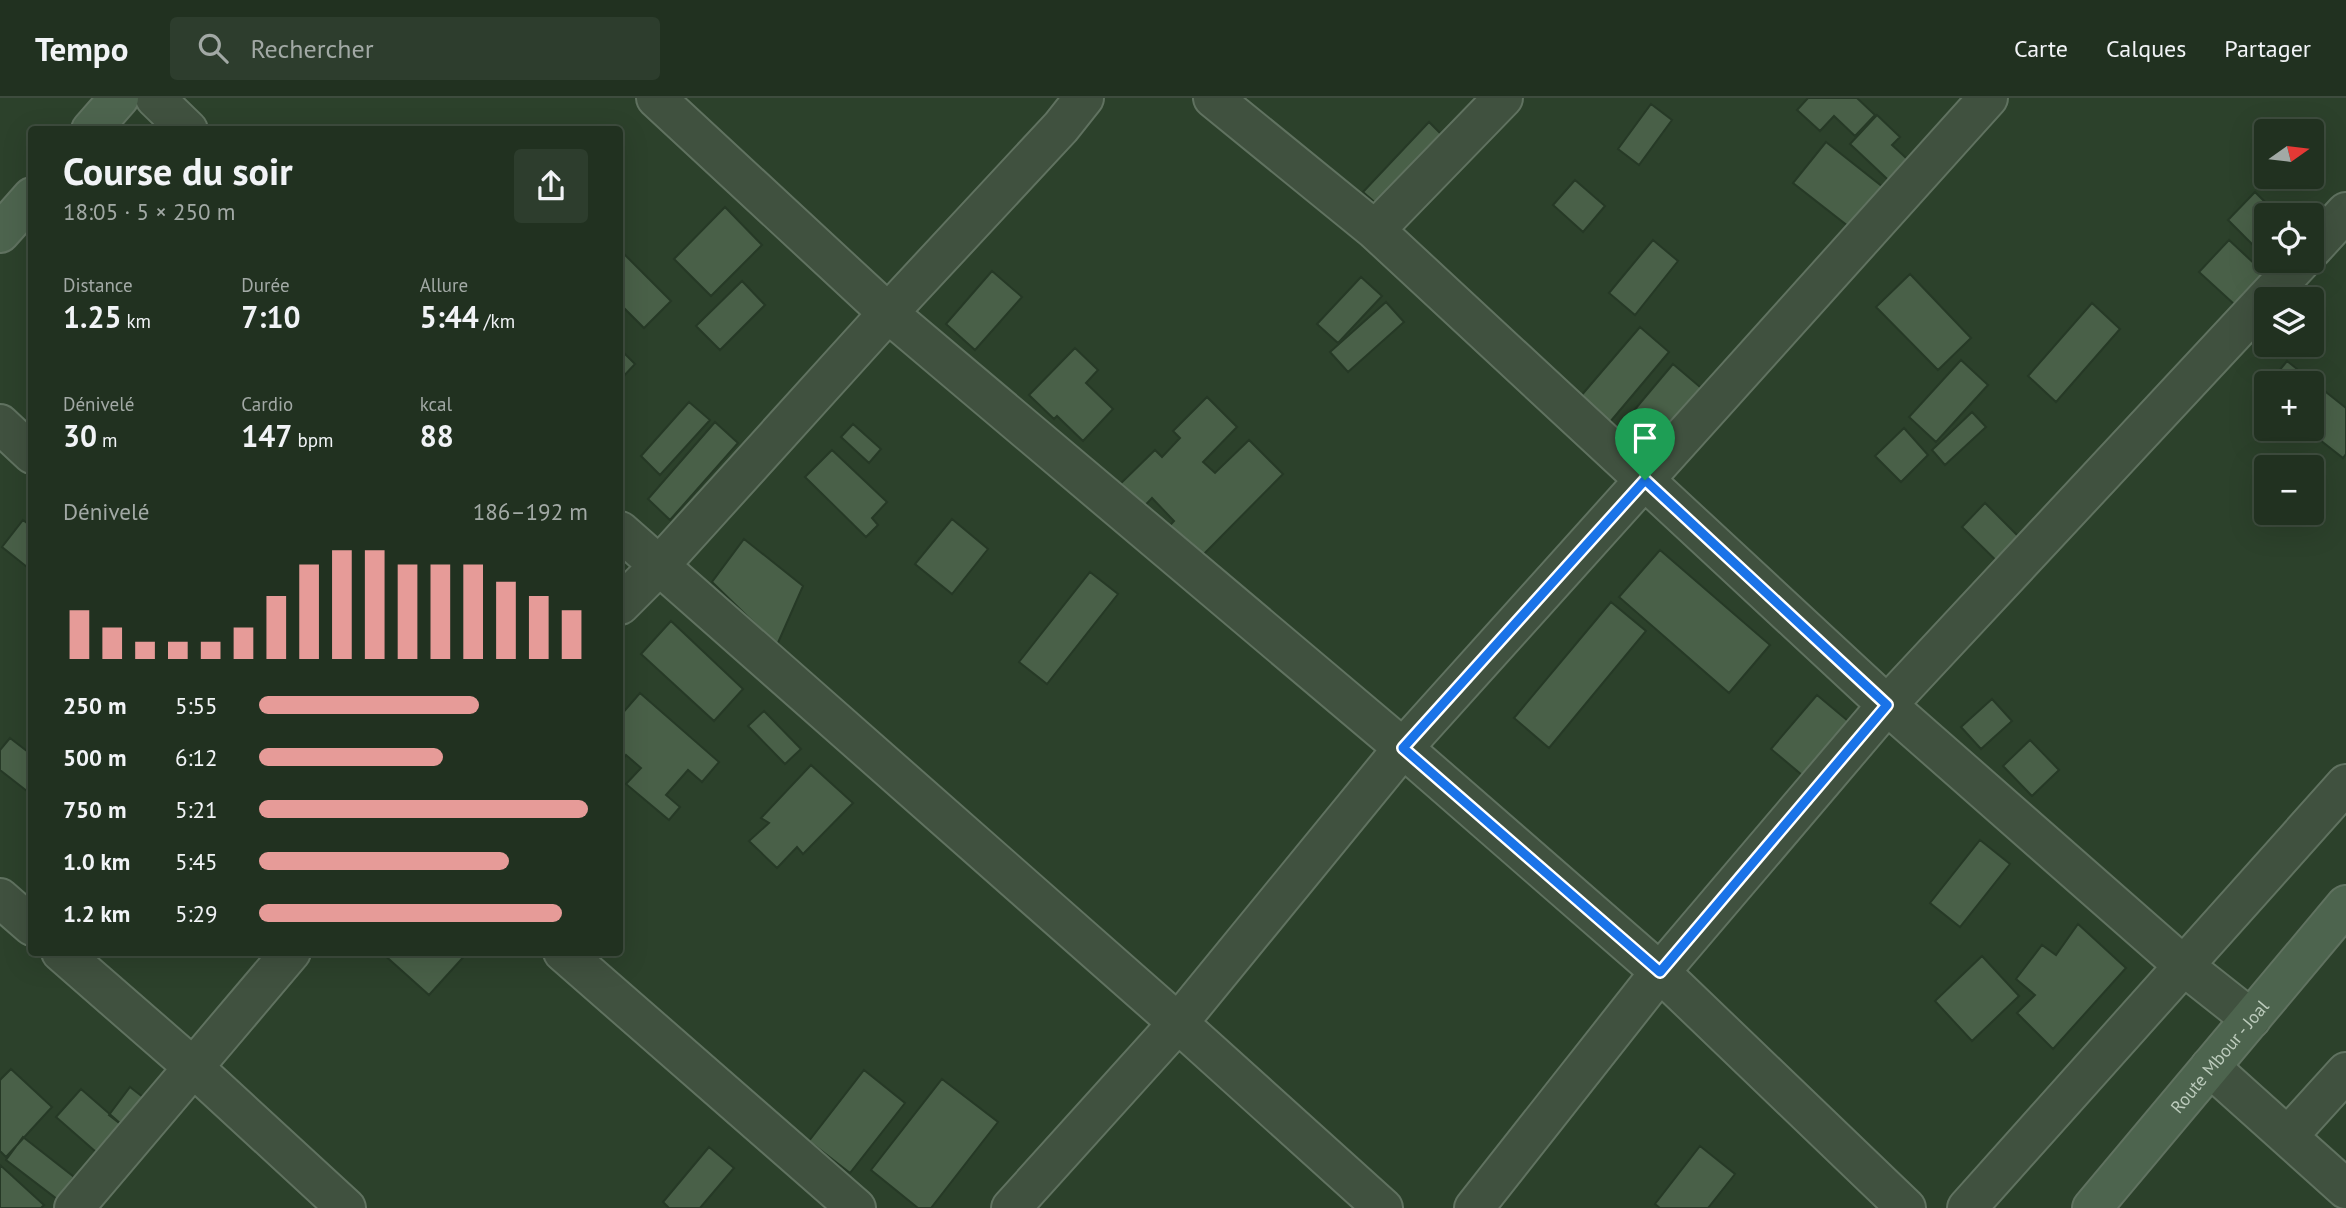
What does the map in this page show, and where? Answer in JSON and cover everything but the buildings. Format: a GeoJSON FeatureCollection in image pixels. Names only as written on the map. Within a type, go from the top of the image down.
{"type":"FeatureCollection","features":[{"type":"Feature","properties":{"kind":"main road"},"geometry":{"type":"LineString","coordinates":[[94,126],[119,98]]}},
{"type":"Feature","properties":{"kind":"main road"},"geometry":{"type":"LineString","coordinates":[[0,233],[28,202]]}},
{"type":"Feature","properties":{"kind":"main road","name":"Route Mbour - Joal"},"geometry":{"type":"LineString","coordinates":[[2092,1208],[2346,905]]}},
{"type":"Feature","properties":{"kind":"street"},"geometry":{"type":"LineString","coordinates":[[155,98],[184,126]]}},
{"type":"Feature","properties":{"kind":"street"},"geometry":{"type":"LineString","coordinates":[[656,98],[888,313],[1403,748],[1660,972],[1906,1208]]}},
{"type":"Feature","properties":{"kind":"street"},"geometry":{"type":"LineString","coordinates":[[623,602],[1061,127],[1084,98]]}},
{"type":"Feature","properties":{"kind":"street"},"geometry":{"type":"LineString","coordinates":[[1213,98],[1375,230],[1887,705],[2184,966],[2251,1019]]}},
{"type":"Feature","properties":{"kind":"street"},"geometry":{"type":"LineString","coordinates":[[1375,230],[1503,98]]}},
{"type":"Feature","properties":{"kind":"street"},"geometry":{"type":"LineString","coordinates":[[1011,1208],[1178,1023],[1403,748],[1988,98]]}},
{"type":"Feature","properties":{"kind":"street"},"geometry":{"type":"LineString","coordinates":[[2324,236],[2346,212]]}},
{"type":"Feature","properties":{"kind":"street"},"geometry":{"type":"LineString","coordinates":[[1474,1208],[1660,972],[1887,705],[2290,273]]}},
{"type":"Feature","properties":{"kind":"street"},"geometry":{"type":"LineString","coordinates":[[0,424],[28,450]]}},
{"type":"Feature","properties":{"kind":"street"},"geometry":{"type":"LineString","coordinates":[[623,534],[1178,1023],[1383,1208]]}},
{"type":"Feature","properties":{"kind":"street"},"geometry":{"type":"LineString","coordinates":[[1967,1208],[2346,784]]}},
{"type":"Feature","properties":{"kind":"street"},"geometry":{"type":"LineString","coordinates":[[0,898],[28,922]]}},
{"type":"Feature","properties":{"kind":"street"},"geometry":{"type":"LineString","coordinates":[[66,956],[194,1068],[346,1208]]}},
{"type":"Feature","properties":{"kind":"street"},"geometry":{"type":"LineString","coordinates":[[74,1208],[288,956]]}},
{"type":"Feature","properties":{"kind":"street"},"geometry":{"type":"LineString","coordinates":[[568,956],[856,1208]]}},
{"type":"Feature","properties":{"kind":"street"},"geometry":{"type":"LineString","coordinates":[[2210,1067],[2346,1189]]}},
{"type":"Feature","properties":{"kind":"street"},"geometry":{"type":"LineString","coordinates":[[2288,1136],[2346,1072]]}},
{"type":"Feature","properties":{"kind":"route"},"geometry":{"type":"LineString","coordinates":[[1645,480],[1887,705],[1660,972],[1403,748],[1645,480]]}}]}
